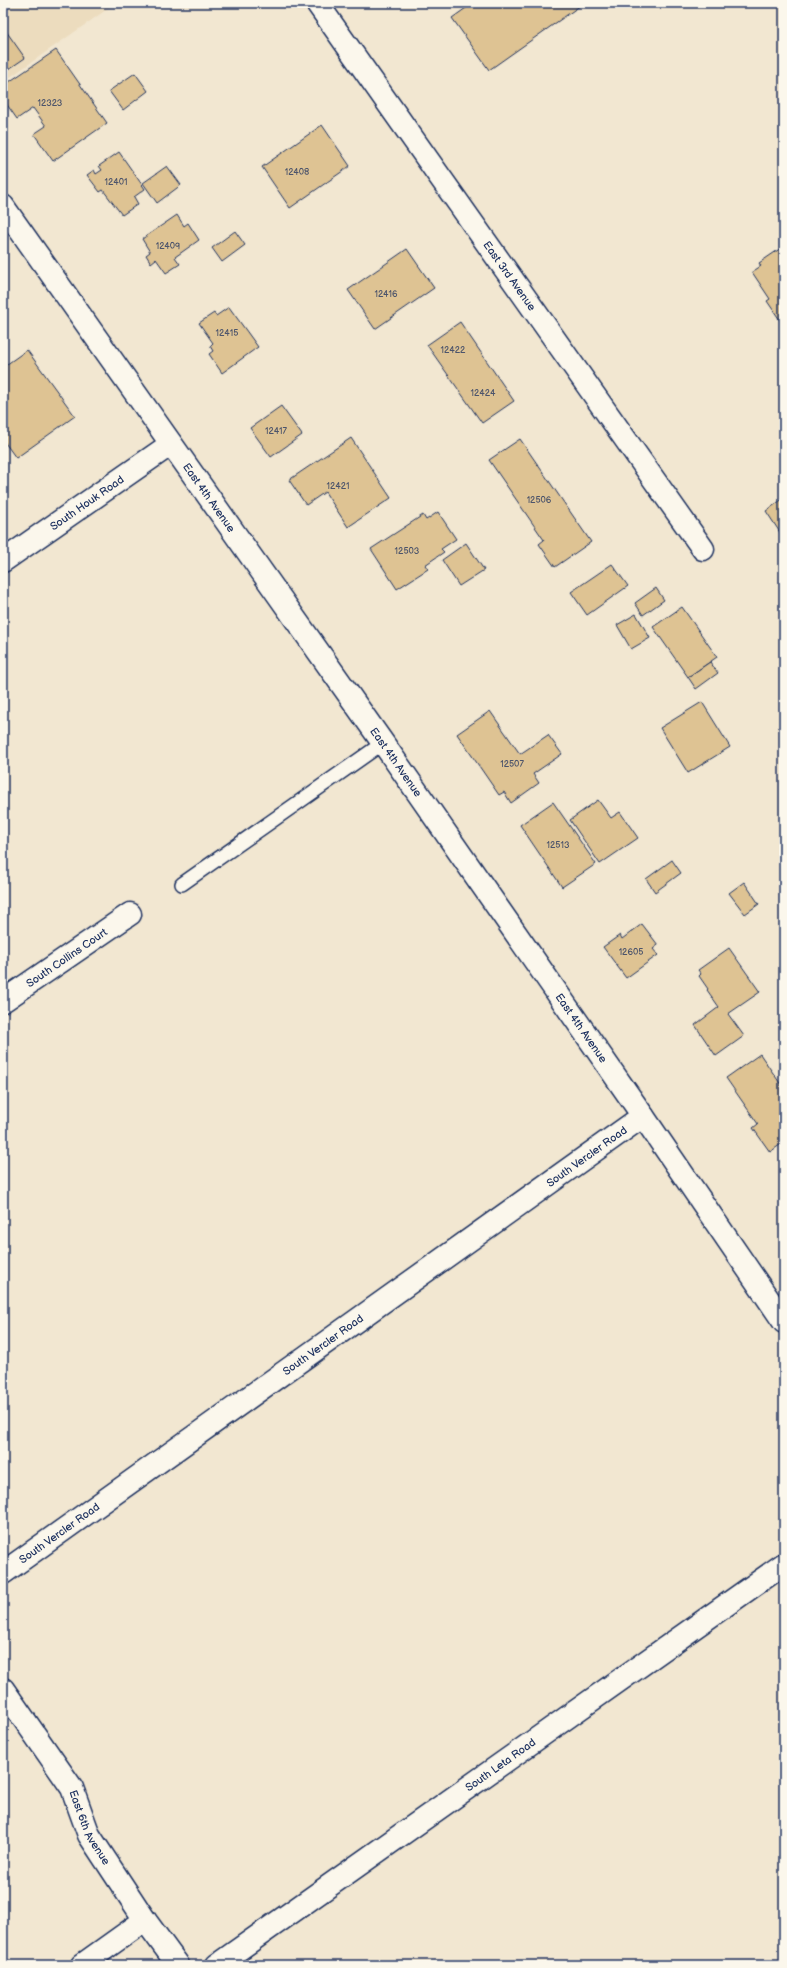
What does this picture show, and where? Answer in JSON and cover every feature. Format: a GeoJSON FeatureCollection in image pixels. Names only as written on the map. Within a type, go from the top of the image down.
{"type":"FeatureCollection","features":[{"type":"Feature","properties":{"kind":"street","name":"East 3rd Avenue"},"geometry":{"type":"LineString","coordinates":[[317,3],[703,549]]}},
{"type":"Feature","properties":{"kind":"street","name":"East 4th Avenue"},"geometry":{"type":"LineString","coordinates":[[3,206],[383,743],[782,1313]]}},
{"type":"Feature","properties":{"kind":"street","name":"South Houk Road"},"geometry":{"type":"LineString","coordinates":[[3,561],[171,444]]}},
{"type":"Feature","properties":{"kind":"street","name":"South Collins Court"},"geometry":{"type":"LineString","coordinates":[[3,1001],[130,914]]}},
{"type":"Feature","properties":{"kind":"street","name":"South Vercler Road"},"geometry":{"type":"LineString","coordinates":[[3,1573],[643,1116]]}},
{"type":"Feature","properties":{"kind":"street","name":"South Leta Road"},"geometry":{"type":"LineString","coordinates":[[217,1965],[784,1564]]}},
{"type":"Feature","properties":{"kind":"street","name":"East 6th Avenue"},"geometry":{"type":"LineString","coordinates":[[3,1689],[72,1788],[89,1835],[145,1920],[178,1965]]}},
{"type":"Feature","properties":{"kind":"street"},"geometry":{"type":"LineString","coordinates":[[82,1965],[145,1920]]}},
{"type":"Feature","properties":{"kind":"lane"},"geometry":{"type":"LineString","coordinates":[[182,884],[383,743]]}},
{"type":"Feature","properties":{"kind":"shaded area"},"geometry":{"type":"Polygon","coordinates":[[[3,3],[116,3],[3,82],[3,3]]]}},
{"type":"Feature","properties":{"kind":"building"},"geometry":{"type":"Polygon","coordinates":[[[473,3],[584,3],[489,70],[452,18],[473,3]]]}},
{"type":"Feature","properties":{"kind":"building"},"geometry":{"type":"Polygon","coordinates":[[[6,31],[25,58],[3,73],[3,33],[6,31]]]}},
{"type":"Feature","properties":{"kind":"building"},"geometry":{"type":"Polygon","coordinates":[[[56,50],[107,123],[53,161],[34,134],[46,126],[33,108],[17,119],[3,99],[3,86],[56,50]]]}},
{"type":"Feature","properties":{"kind":"building"},"geometry":{"type":"Polygon","coordinates":[[[135,73],[148,91],[123,110],[109,91],[135,73]]]}},
{"type":"Feature","properties":{"kind":"building"},"geometry":{"type":"Polygon","coordinates":[[[322,125],[350,166],[290,208],[262,167],[322,125]]]}},
{"type":"Feature","properties":{"kind":"building"},"geometry":{"type":"Polygon","coordinates":[[[119,152],[145,189],[134,197],[138,204],[122,215],[103,190],[100,192],[87,175],[94,170],[96,174],[102,170],[99,166],[119,152]]]}},
{"type":"Feature","properties":{"kind":"building"},"geometry":{"type":"Polygon","coordinates":[[[167,166],[181,185],[157,203],[143,183],[167,166]]]}},
{"type":"Feature","properties":{"kind":"building"},"geometry":{"type":"Polygon","coordinates":[[[177,215],[184,226],[188,223],[199,240],[175,257],[180,264],[166,273],[156,259],[151,263],[146,255],[150,252],[142,239],[177,215]]]}},
{"type":"Feature","properties":{"kind":"building"},"geometry":{"type":"Polygon","coordinates":[[[235,231],[245,245],[222,262],[212,248],[235,231]]]}},
{"type":"Feature","properties":{"kind":"building"},"geometry":{"type":"Polygon","coordinates":[[[784,246],[784,326],[767,301],[770,299],[752,272],[761,266],[759,263],[784,246]]]}},
{"type":"Feature","properties":{"kind":"building"},"geometry":{"type":"Polygon","coordinates":[[[407,249],[434,288],[375,329],[348,290],[407,249]]]}},
{"type":"Feature","properties":{"kind":"building"},"geometry":{"type":"Polygon","coordinates":[[[229,307],[258,347],[222,373],[209,354],[213,351],[210,346],[213,343],[199,323],[214,313],[216,316],[229,307]]]}},
{"type":"Feature","properties":{"kind":"building"},"geometry":{"type":"Polygon","coordinates":[[[460,322],[514,401],[482,423],[427,345],[460,322]]]}},
{"type":"Feature","properties":{"kind":"building"},"geometry":{"type":"Polygon","coordinates":[[[27,350],[75,416],[16,458],[3,440],[3,416],[6,414],[3,410],[3,367],[27,350]]]}},
{"type":"Feature","properties":{"kind":"building"},"geometry":{"type":"Polygon","coordinates":[[[281,406],[302,435],[271,457],[250,428],[281,406]]]}},
{"type":"Feature","properties":{"kind":"building"},"geometry":{"type":"Polygon","coordinates":[[[351,438],[391,498],[348,527],[325,492],[306,505],[289,480],[351,438]]]}},
{"type":"Feature","properties":{"kind":"building"},"geometry":{"type":"Polygon","coordinates":[[[520,439],[591,542],[555,567],[539,544],[544,540],[489,460],[520,439]]]}},
{"type":"Feature","properties":{"kind":"building"},"geometry":{"type":"Polygon","coordinates":[[[784,498],[784,533],[781,534],[766,511],[784,498]]]}},
{"type":"Feature","properties":{"kind":"building"},"geometry":{"type":"Polygon","coordinates":[[[438,512],[456,539],[441,549],[444,552],[425,565],[428,569],[397,589],[371,549],[423,515],[426,520],[438,512]]]}},
{"type":"Feature","properties":{"kind":"building"},"geometry":{"type":"Polygon","coordinates":[[[466,543],[484,570],[459,586],[442,560],[466,543]]]}},
{"type":"Feature","properties":{"kind":"building"},"geometry":{"type":"Polygon","coordinates":[[[612,564],[628,586],[587,615],[571,592],[612,564]]]}},
{"type":"Feature","properties":{"kind":"building"},"geometry":{"type":"Polygon","coordinates":[[[656,588],[664,600],[643,615],[635,603],[656,588]]]}},
{"type":"Feature","properties":{"kind":"building"},"geometry":{"type":"Polygon","coordinates":[[[682,607],[717,657],[688,677],[653,627],[682,607]]]}},
{"type":"Feature","properties":{"kind":"building"},"geometry":{"type":"Polygon","coordinates":[[[636,614],[650,638],[631,649],[617,625],[636,614]]]}},
{"type":"Feature","properties":{"kind":"building"},"geometry":{"type":"Polygon","coordinates":[[[710,662],[718,673],[696,689],[688,677],[710,662]]]}},
{"type":"Feature","properties":{"kind":"building"},"geometry":{"type":"Polygon","coordinates":[[[702,702],[730,747],[688,773],[660,728],[702,702]]]}},
{"type":"Feature","properties":{"kind":"building"},"geometry":{"type":"Polygon","coordinates":[[[490,711],[520,754],[548,735],[562,754],[533,774],[539,783],[511,803],[504,792],[499,795],[457,734],[490,711]]]}},
{"type":"Feature","properties":{"kind":"building"},"geometry":{"type":"Polygon","coordinates":[[[598,800],[611,818],[620,812],[638,838],[600,864],[570,820],[598,800]]]}},
{"type":"Feature","properties":{"kind":"building"},"geometry":{"type":"Polygon","coordinates":[[[553,802],[596,864],[562,887],[520,825],[553,802]]]}},
{"type":"Feature","properties":{"kind":"building"},"geometry":{"type":"Polygon","coordinates":[[[672,860],[681,873],[655,892],[646,879],[672,860]]]}},
{"type":"Feature","properties":{"kind":"building"},"geometry":{"type":"Polygon","coordinates":[[[744,882],[759,904],[745,914],[729,893],[744,882]]]}},
{"type":"Feature","properties":{"kind":"building"},"geometry":{"type":"Polygon","coordinates":[[[642,924],[658,945],[653,949],[658,955],[626,978],[603,947],[620,935],[622,939],[642,924]]]}},
{"type":"Feature","properties":{"kind":"building"},"geometry":{"type":"Polygon","coordinates":[[[729,948],[760,992],[728,1014],[744,1036],[716,1056],[695,1025],[719,1007],[699,976],[701,974],[698,970],[729,948]]]}},
{"type":"Feature","properties":{"kind":"building"},"geometry":{"type":"Polygon","coordinates":[[[760,1054],[784,1089],[784,1142],[770,1152],[753,1128],[758,1124],[726,1078],[760,1054]]]}}]}
